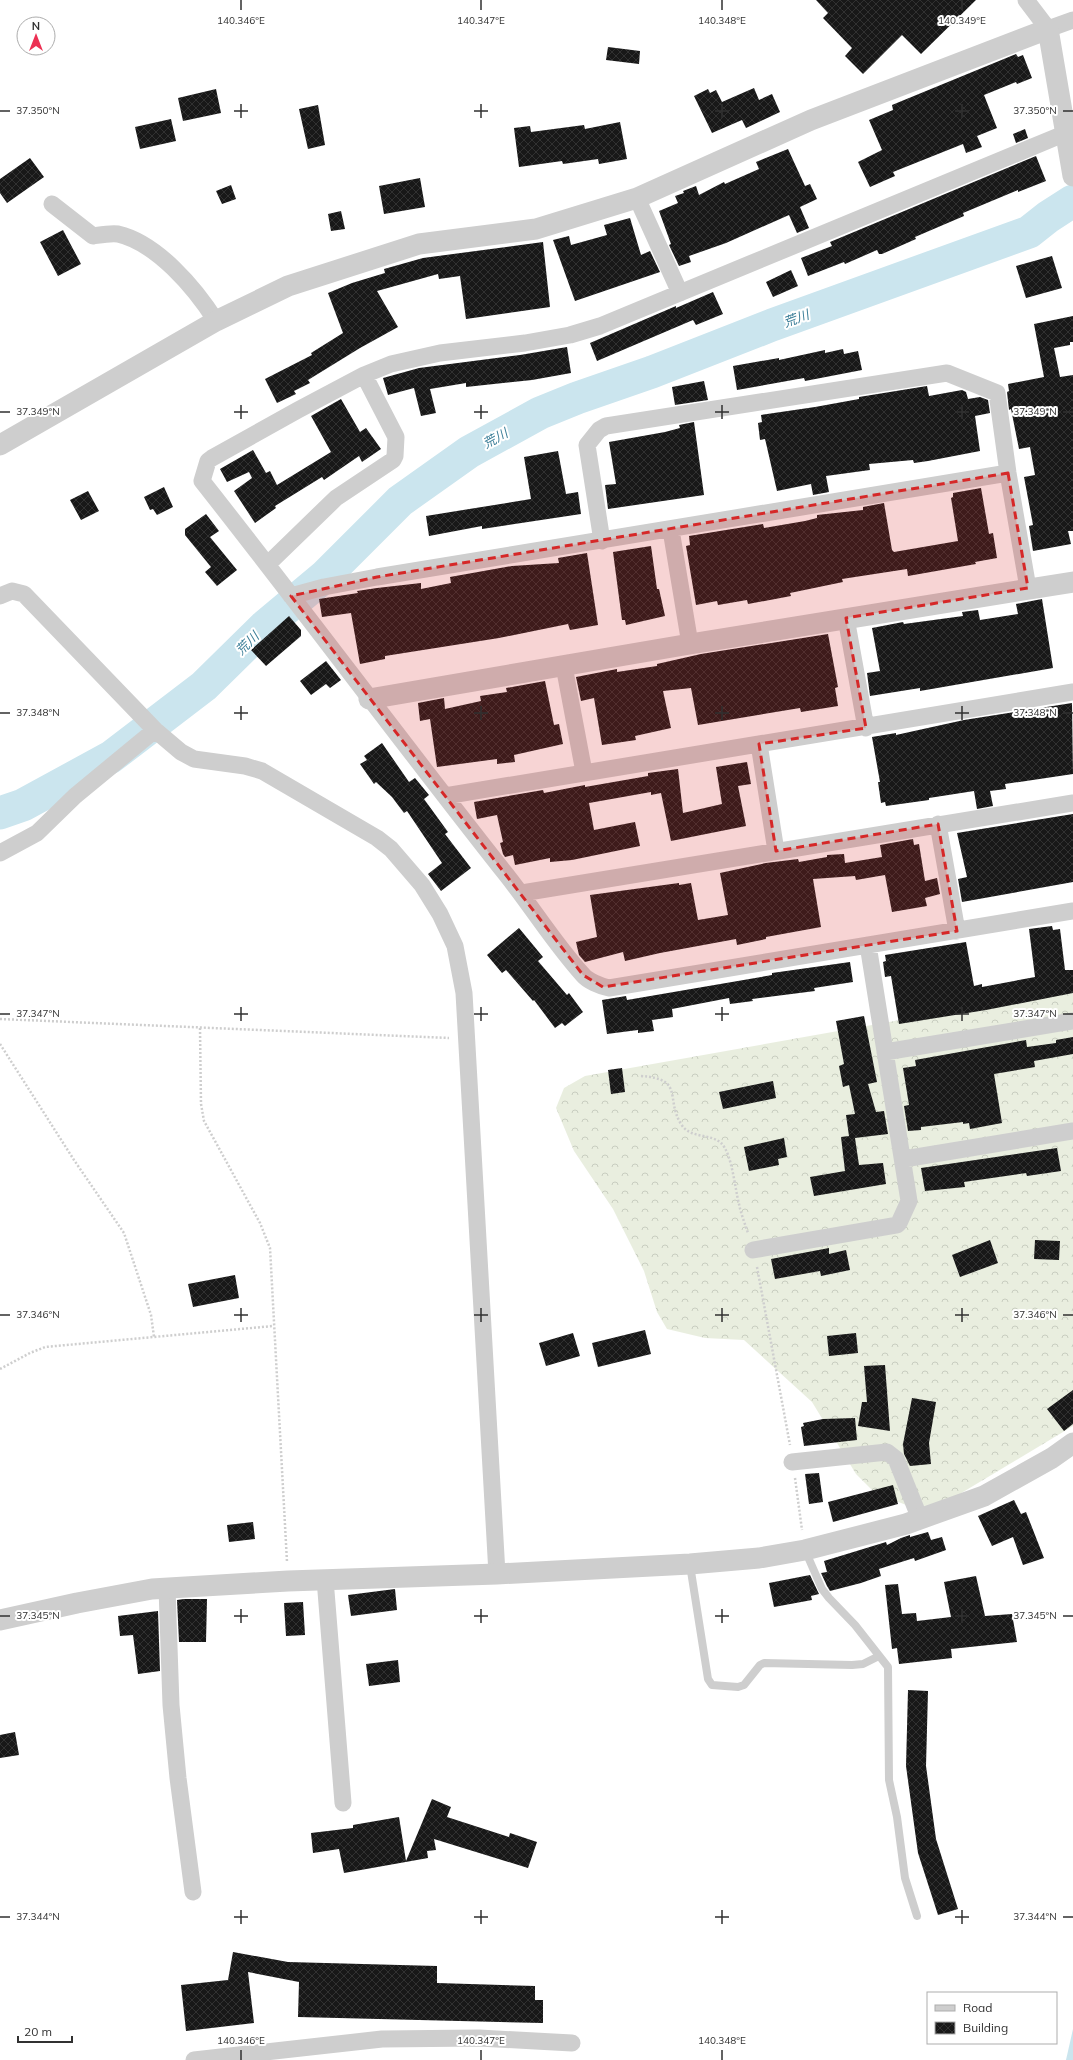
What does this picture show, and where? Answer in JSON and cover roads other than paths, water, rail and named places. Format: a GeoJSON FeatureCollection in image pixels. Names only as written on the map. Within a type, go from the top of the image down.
{"type":"FeatureCollection","features":[{"type":"Feature","properties":{"kind":"street"},"geometry":{"type":"LineString","coordinates":[[1026,0],[1048,29],[1073,176]]}},
{"type":"Feature","properties":{"kind":"street"},"geometry":{"type":"LineString","coordinates":[[0,445],[216,320],[288,286],[419,244],[536,229],[637,198],[811,120],[1073,20]]}},
{"type":"Feature","properties":{"kind":"street"},"geometry":{"type":"LineString","coordinates":[[1066,133],[881,208],[600,326],[570,335],[525,343],[440,353],[391,364],[364,375],[298,410],[208,461],[202,481],[268,564],[369,699],[522,893],[583,975],[603,987],[609,988],[1073,911]]}},
{"type":"Feature","properties":{"kind":"street"},"geometry":{"type":"LineString","coordinates":[[637,198],[680,293]]}},
{"type":"Feature","properties":{"kind":"street"},"geometry":{"type":"LineString","coordinates":[[52,204],[93,236],[115,234],[143,244],[163,258],[205,303],[216,320]]}},
{"type":"Feature","properties":{"kind":"street"},"geometry":{"type":"LineString","coordinates":[[602,542],[587,445],[600,430],[606,426],[947,373],[997,393],[1008,474],[1028,588]]}},
{"type":"Feature","properties":{"kind":"street"},"geometry":{"type":"LineString","coordinates":[[268,564],[336,498],[393,460],[395,456],[396,437],[364,375]]}},
{"type":"Feature","properties":{"kind":"street"},"geometry":{"type":"LineString","coordinates":[[291,596],[324,587],[377,577],[602,542],[1008,474]]}},
{"type":"Feature","properties":{"kind":"street"},"geometry":{"type":"LineString","coordinates":[[671,530],[690,644]]}},
{"type":"Feature","properties":{"kind":"street"},"geometry":{"type":"LineString","coordinates":[[369,699],[846,618],[1073,582]]}},
{"type":"Feature","properties":{"kind":"street"},"geometry":{"type":"LineString","coordinates":[[0,596],[12,591],[24,594],[155,730],[181,752],[194,758],[245,766],[262,772],[377,838],[391,850],[422,885],[440,914],[455,946],[464,993],[497,1574]]}},
{"type":"Feature","properties":{"kind":"street"},"geometry":{"type":"LineString","coordinates":[[846,618],[866,728]]}},
{"type":"Feature","properties":{"kind":"street"},"geometry":{"type":"LineString","coordinates":[[564,666],[584,772]]}},
{"type":"Feature","properties":{"kind":"street"},"geometry":{"type":"LineString","coordinates":[[445,796],[584,772],[866,728],[1073,692]]}},
{"type":"Feature","properties":{"kind":"street"},"geometry":{"type":"LineString","coordinates":[[0,853],[37,833],[75,796],[155,730]]}},
{"type":"Feature","properties":{"kind":"street"},"geometry":{"type":"LineString","coordinates":[[759,744],[776,851]]}},
{"type":"Feature","properties":{"kind":"street"},"geometry":{"type":"LineString","coordinates":[[522,893],[1073,802]]}},
{"type":"Feature","properties":{"kind":"street"},"geometry":{"type":"LineString","coordinates":[[938,824],[957,931]]}},
{"type":"Feature","properties":{"kind":"street"},"geometry":{"type":"LineString","coordinates":[[753,1250],[899,1223],[909,1205],[904,1159],[868,945]]}},
{"type":"Feature","properties":{"kind":"street"},"geometry":{"type":"LineString","coordinates":[[885,1052],[1073,1021]]}},
{"type":"Feature","properties":{"kind":"street"},"geometry":{"type":"LineString","coordinates":[[904,1159],[1073,1131]]}},
{"type":"Feature","properties":{"kind":"street"},"geometry":{"type":"LineString","coordinates":[[0,1620],[77,1603],[152,1589],[288,1581],[497,1574],[690,1564],[759,1558],[805,1550],[920,1519],[984,1496],[1052,1458],[1073,1443]]}},
{"type":"Feature","properties":{"kind":"street"},"geometry":{"type":"LineString","coordinates":[[792,1462],[887,1452],[896,1459],[920,1519]]}},
{"type":"Feature","properties":{"kind":"street"},"geometry":{"type":"LineString","coordinates":[[325,1580],[342,1804]]}},
{"type":"Feature","properties":{"kind":"street"},"geometry":{"type":"LineString","coordinates":[[167,1588],[171,1705],[178,1778],[193,1892]]}},
{"type":"Feature","properties":{"kind":"street"},"geometry":{"type":"LineString","coordinates":[[194,2060],[382,2039],[479,2038],[572,2043]]}},
{"type":"Feature","properties":{"kind":"lane"},"geometry":{"type":"LineString","coordinates":[[805,1550],[826,1593],[859,1629],[888,1667],[889,1780],[897,1817],[905,1878],[917,1916]]}},
{"type":"Feature","properties":{"kind":"lane"},"geometry":{"type":"LineString","coordinates":[[690,1564],[708,1679],[712,1685],[744,1686],[760,1665],[764,1663],[852,1665],[863,1664],[879,1656]]}},
{"type":"Feature","properties":{"kind":"water"},"geometry":{"type":"Polygon","coordinates":[[[1073,2029],[1073,2060],[1066,2060],[1073,2029]]]}},
{"type":"Feature","properties":{"kind":"waterway","name":"荒川"},"geometry":{"type":"LineString","coordinates":[[0,813],[23,805],[111,757],[204,686],[264,627],[325,576],[400,501],[469,452],[540,413],[577,398],[652,372],[772,325],[1029,232],[1048,217],[1073,201]]}}]}
